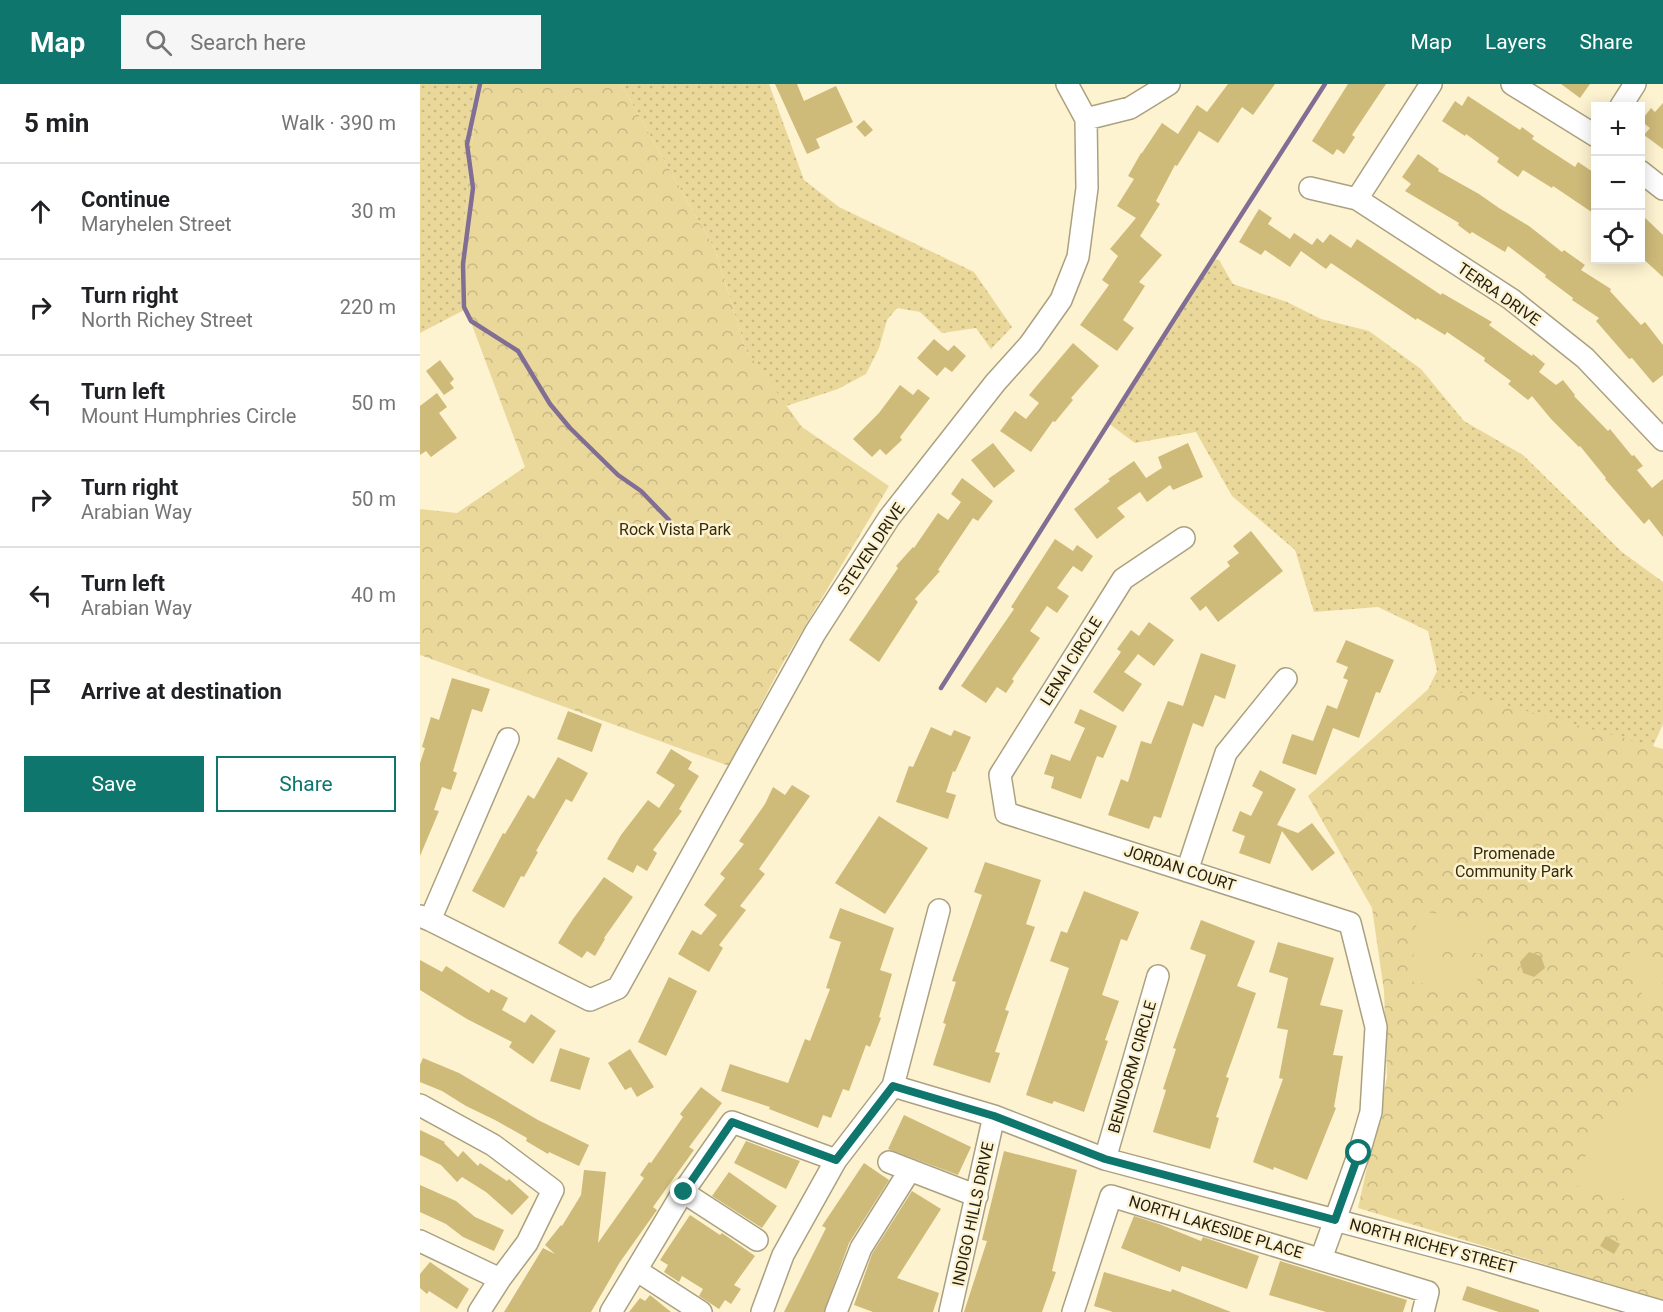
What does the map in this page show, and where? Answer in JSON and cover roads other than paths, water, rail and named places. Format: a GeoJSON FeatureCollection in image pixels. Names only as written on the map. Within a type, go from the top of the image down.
{"type":"FeatureCollection","features":[{"type":"Feature","properties":{"kind":"street","name":"STEVEN DRIVE"},"geometry":{"type":"LineString","coordinates":[[425,918],[590,1000],[618,988],[815,633],[889,518],[995,383],[1029,345],[1061,300],[1078,257],[1087,188],[1086,119],[1067,84]]}},
{"type":"Feature","properties":{"kind":"street"},"geometry":{"type":"LineString","coordinates":[[1086,119],[1130,108],[1169,84]]}},
{"type":"Feature","properties":{"kind":"street"},"geometry":{"type":"LineString","coordinates":[[1357,199],[1431,84]]}},
{"type":"Feature","properties":{"kind":"street"},"geometry":{"type":"LineString","coordinates":[[1512,84],[1591,133]]}},
{"type":"Feature","properties":{"kind":"street"},"geometry":{"type":"LineString","coordinates":[[1624,102],[1635,84]]}},
{"type":"Feature","properties":{"kind":"street"},"geometry":{"type":"LineString","coordinates":[[1645,174],[1663,189]]}},
{"type":"Feature","properties":{"kind":"street","name":"TERRA DRIVE"},"geometry":{"type":"LineString","coordinates":[[1310,188],[1357,199],[1511,299],[1584,358],[1663,440]]}},
{"type":"Feature","properties":{"kind":"street","name":"LENAI CIRCLE"},"geometry":{"type":"LineString","coordinates":[[1006,811],[1000,775],[1123,579],[1184,538]]}},
{"type":"Feature","properties":{"kind":"street"},"geometry":{"type":"LineString","coordinates":[[1187,871],[1226,753],[1286,679]]}},
{"type":"Feature","properties":{"kind":"street"},"geometry":{"type":"LineString","coordinates":[[425,918],[508,739]]}},
{"type":"Feature","properties":{"kind":"street","name":"JORDAN COURT"},"geometry":{"type":"LineString","coordinates":[[1006,811],[1350,923],[1351,928]]}},
{"type":"Feature","properties":{"kind":"street"},"geometry":{"type":"LineString","coordinates":[[762,1312],[783,1255],[836,1160],[893,1086],[939,910]]}},
{"type":"Feature","properties":{"kind":"street","name":"NORTH LAKESIDE PLACE"},"geometry":{"type":"LineString","coordinates":[[1321,1259],[1371,1112],[1376,1027],[1351,928]]}},
{"type":"Feature","properties":{"kind":"street","name":"BENIDORM CIRCLE"},"geometry":{"type":"LineString","coordinates":[[1105,1159],[1158,976]]}},
{"type":"Feature","properties":{"kind":"street","name":"NORTH RICHEY STREET"},"geometry":{"type":"LineString","coordinates":[[893,1086],[994,1116],[1105,1159],[1482,1259],[1663,1312]]}},
{"type":"Feature","properties":{"kind":"street"},"geometry":{"type":"LineString","coordinates":[[420,1105],[493,1145],[553,1190],[527,1243],[479,1312]]}},
{"type":"Feature","properties":{"kind":"street","name":"INDIGO HILLS DRIVE"},"geometry":{"type":"LineString","coordinates":[[950,1312],[994,1116]]}},
{"type":"Feature","properties":{"kind":"street"},"geometry":{"type":"LineString","coordinates":[[611,1312],[684,1192],[732,1122],[836,1160]]}},
{"type":"Feature","properties":{"kind":"street"},"geometry":{"type":"LineString","coordinates":[[888,1162],[977,1196]]}},
{"type":"Feature","properties":{"kind":"street"},"geometry":{"type":"LineString","coordinates":[[836,1312],[861,1248],[910,1170]]}},
{"type":"Feature","properties":{"kind":"street"},"geometry":{"type":"LineString","coordinates":[[684,1192],[757,1240]]}},
{"type":"Feature","properties":{"kind":"street","name":"NORTH LAKESIDE PLACE"},"geometry":{"type":"LineString","coordinates":[[1079,1311],[1111,1196],[1321,1259],[1426,1302]]}},
{"type":"Feature","properties":{"kind":"street"},"geometry":{"type":"LineString","coordinates":[[420,1241],[500,1279]]}},
{"type":"Feature","properties":{"kind":"street"},"geometry":{"type":"LineString","coordinates":[[636,1270],[701,1312]]}},
{"type":"Feature","properties":{"kind":"waterway"},"geometry":{"type":"LineString","coordinates":[[480,84],[467,144],[473,188],[463,264],[464,307],[471,321],[518,351],[550,404],[570,428],[618,475],[641,491],[669,520]]}},
{"type":"Feature","properties":{"kind":"waterway"},"geometry":{"type":"LineString","coordinates":[[941,688],[1325,84]]}},
{"type":"Feature","properties":{"kind":"park label","name":"Rock Vista Park"},"geometry":{"type":"Point","coordinates":[675,529]}},
{"type":"Feature","properties":{"kind":"park label","name":"Promenade Community Park"},"geometry":{"type":"Point","coordinates":[1514,862]}}]}
